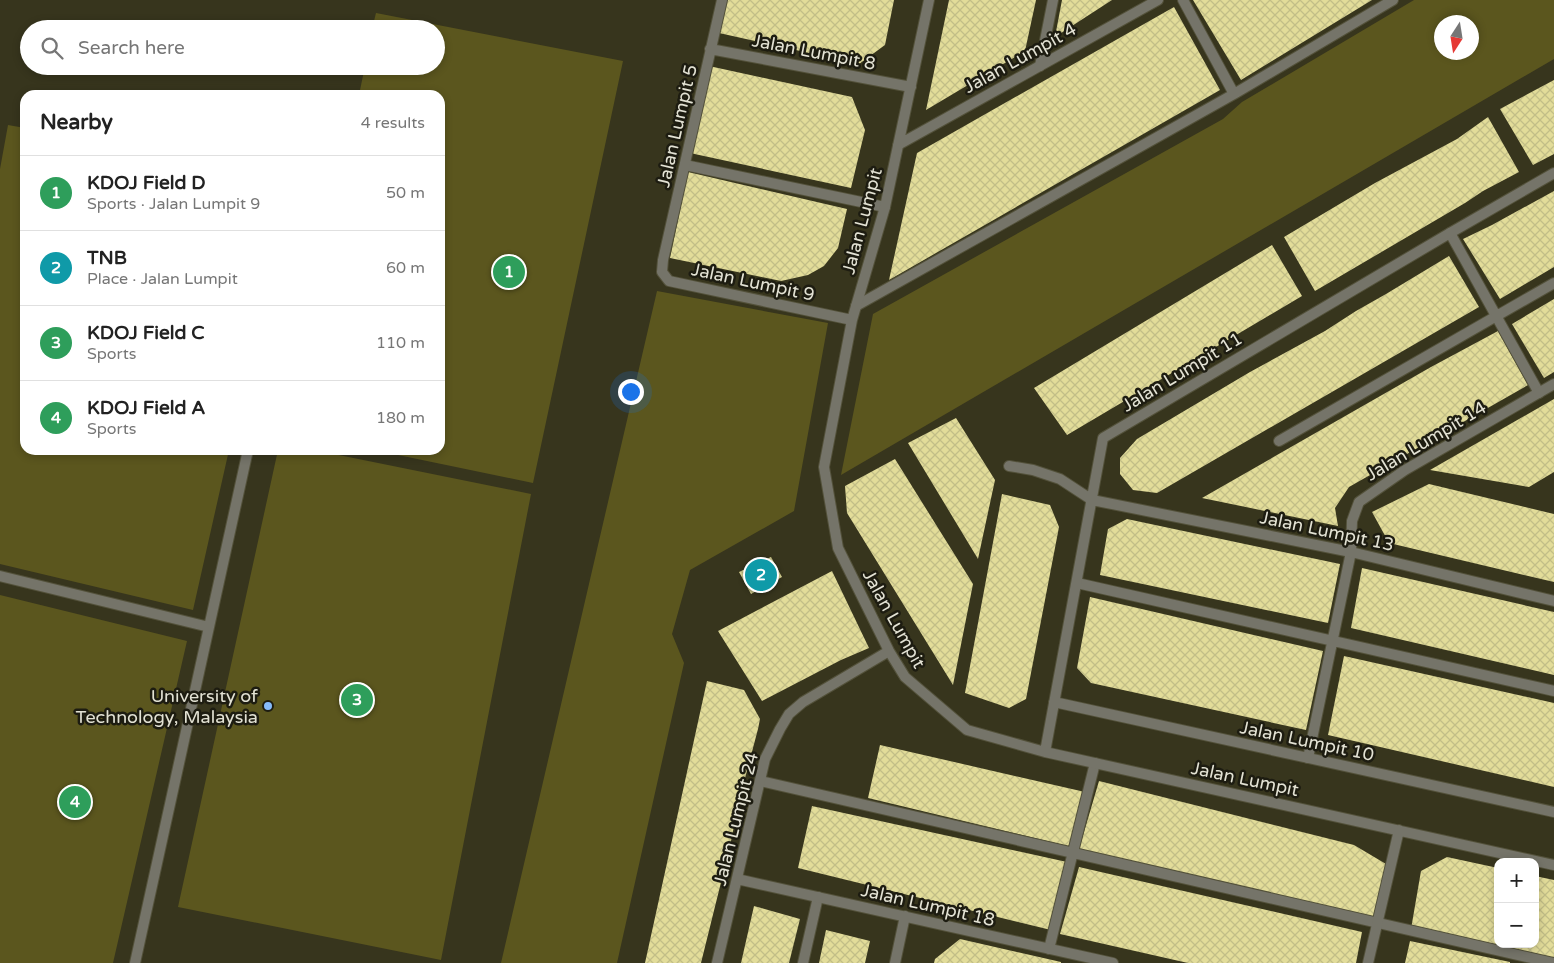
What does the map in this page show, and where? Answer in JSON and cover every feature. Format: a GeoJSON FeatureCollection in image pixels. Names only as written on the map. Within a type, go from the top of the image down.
{"type":"FeatureCollection","features":[{"type":"Feature","properties":{"kind":"street","name":"Jalan Lumpit 5"},"geometry":{"type":"LineString","coordinates":[[663,260],[722,0]]}},
{"type":"Feature","properties":{"kind":"street","name":"Jalan Lumpit"},"geometry":{"type":"LineString","coordinates":[[929,0],[885,207],[852,320],[824,467],[838,548],[889,651],[905,677],[967,730],[1046,752],[1554,865]]}},
{"type":"Feature","properties":{"kind":"street"},"geometry":{"type":"LineString","coordinates":[[1040,66],[1054,0]]}},
{"type":"Feature","properties":{"kind":"street","name":"Jalan Lumpit 4"},"geometry":{"type":"LineString","coordinates":[[898,145],[1158,0]]}},
{"type":"Feature","properties":{"kind":"street"},"geometry":{"type":"LineString","coordinates":[[1183,0],[1234,94]]}},
{"type":"Feature","properties":{"kind":"street"},"geometry":{"type":"LineString","coordinates":[[856,306],[1234,94],[1393,0]]}},
{"type":"Feature","properties":{"kind":"street","name":"Jalan Lumpit 8"},"geometry":{"type":"LineString","coordinates":[[710,49],[911,87]]}},
{"type":"Feature","properties":{"kind":"street"},"geometry":{"type":"LineString","coordinates":[[684,165],[885,207]]}},
{"type":"Feature","properties":{"kind":"street","name":"Jalan Lumpit 11"},"geometry":{"type":"LineString","coordinates":[[1046,752],[1103,438],[1554,173]]}},
{"type":"Feature","properties":{"kind":"street"},"geometry":{"type":"LineString","coordinates":[[1450,233],[1539,393]]}},
{"type":"Feature","properties":{"kind":"street","name":"Jalan Lumpit 9"},"geometry":{"type":"LineString","coordinates":[[663,260],[662,272],[669,281],[852,320]]}},
{"type":"Feature","properties":{"kind":"street"},"geometry":{"type":"LineString","coordinates":[[1280,441],[1554,283]]}},
{"type":"Feature","properties":{"kind":"street","name":"Jalan Lumpit 14"},"geometry":{"type":"LineString","coordinates":[[1351,552],[1352,521],[1359,502],[1405,470],[1554,384]]}},
{"type":"Feature","properties":{"kind":"street"},"geometry":{"type":"LineString","coordinates":[[134,963],[247,455]]}},
{"type":"Feature","properties":{"kind":"street"},"geometry":{"type":"LineString","coordinates":[[1009,466],[1033,470],[1060,479],[1092,500]]}},
{"type":"Feature","properties":{"kind":"street","name":"Jalan Lumpit 13"},"geometry":{"type":"LineString","coordinates":[[1092,500],[1351,552],[1554,601]]}},
{"type":"Feature","properties":{"kind":"street"},"geometry":{"type":"LineString","coordinates":[[1308,758],[1351,552]]}},
{"type":"Feature","properties":{"kind":"street"},"geometry":{"type":"LineString","coordinates":[[0,576],[209,627]]}},
{"type":"Feature","properties":{"kind":"street"},"geometry":{"type":"LineString","coordinates":[[1077,583],[1554,691]]}},
{"type":"Feature","properties":{"kind":"street","name":"Jalan Lumpit 24"},"geometry":{"type":"LineString","coordinates":[[717,963],[765,759],[780,728],[789,714],[803,702],[889,651]]}},
{"type":"Feature","properties":{"kind":"street","name":"Jalan Lumpit 10"},"geometry":{"type":"LineString","coordinates":[[1054,702],[1554,812]]}},
{"type":"Feature","properties":{"kind":"street"},"geometry":{"type":"LineString","coordinates":[[1049,949],[1095,763]]}},
{"type":"Feature","properties":{"kind":"street"},"geometry":{"type":"LineString","coordinates":[[760,781],[1553,963]]}},
{"type":"Feature","properties":{"kind":"street"},"geometry":{"type":"LineString","coordinates":[[1368,963],[1399,830]]}},
{"type":"Feature","properties":{"kind":"street","name":"Jalan Lumpit 18"},"geometry":{"type":"LineString","coordinates":[[737,879],[1113,963]]}},
{"type":"Feature","properties":{"kind":"street"},"geometry":{"type":"LineString","coordinates":[[803,963],[818,897]]}},
{"type":"Feature","properties":{"kind":"street"},"geometry":{"type":"LineString","coordinates":[[895,963],[905,916]]}},
{"type":"Feature","properties":{"kind":"shaded area"},"geometry":{"type":"Polygon","coordinates":[[[1414,0],[1554,0],[1554,59],[841,475],[873,314],[1223,119],[1242,102],[1414,0]]]}},
{"type":"Feature","properties":{"kind":"shaded area"},"geometry":{"type":"Polygon","coordinates":[[[376,13],[412,20],[374,20],[376,13]]]}},
{"type":"Feature","properties":{"kind":"shaded area"},"geometry":{"type":"Polygon","coordinates":[[[445,26],[623,61],[533,483],[398,455],[445,455],[445,90],[360,90],[363,75],[445,75],[445,26]]]}},
{"type":"Feature","properties":{"kind":"shaded area"},"geometry":{"type":"Polygon","coordinates":[[[8,125],[20,127],[20,455],[228,455],[193,610],[0,564],[0,169],[8,125]]]}},
{"type":"Feature","properties":{"kind":"shaded area"},"geometry":{"type":"Polygon","coordinates":[[[657,291],[828,323],[794,511],[690,570],[672,634],[684,663],[617,963],[501,963],[657,291]]]}},
{"type":"Feature","properties":{"kind":"shaded area"},"geometry":{"type":"Polygon","coordinates":[[[277,455],[339,455],[531,494],[441,960],[178,907],[277,455]]]}},
{"type":"Feature","properties":{"kind":"shaded area"},"geometry":{"type":"Polygon","coordinates":[[[0,595],[187,641],[113,963],[0,963],[0,595]]]}},
{"type":"Feature","properties":{"kind":"building"},"geometry":{"type":"Polygon","coordinates":[[[726,0],[894,0],[885,45],[859,64],[719,33],[726,0]]]}},
{"type":"Feature","properties":{"kind":"building"},"geometry":{"type":"Polygon","coordinates":[[[949,0],[1036,0],[1025,51],[926,110],[949,0]]]}},
{"type":"Feature","properties":{"kind":"building"},"geometry":{"type":"Polygon","coordinates":[[[1062,0],[1112,0],[1055,37],[1062,0]]]}},
{"type":"Feature","properties":{"kind":"building"},"geometry":{"type":"Polygon","coordinates":[[[1193,0],[1372,0],[1241,80],[1193,0]]]}},
{"type":"Feature","properties":{"kind":"building"},"geometry":{"type":"Polygon","coordinates":[[[1174,7],[1220,90],[889,280],[917,153],[1174,7]]]}},
{"type":"Feature","properties":{"kind":"building"},"geometry":{"type":"Polygon","coordinates":[[[709,66],[852,97],[865,130],[851,188],[690,153],[709,66]]]}},
{"type":"Feature","properties":{"kind":"building"},"geometry":{"type":"Polygon","coordinates":[[[1554,80],[1554,154],[1533,165],[1500,109],[1554,80]]]}},
{"type":"Feature","properties":{"kind":"building"},"geometry":{"type":"Polygon","coordinates":[[[1488,117],[1519,172],[1483,191],[1315,291],[1284,237],[1375,183],[1457,139],[1488,117]]]}},
{"type":"Feature","properties":{"kind":"building"},"geometry":{"type":"Polygon","coordinates":[[[688,172],[847,209],[838,248],[824,266],[808,275],[781,281],[670,258],[688,172]]]}},
{"type":"Feature","properties":{"kind":"building"},"geometry":{"type":"Polygon","coordinates":[[[1554,191],[1554,267],[1500,299],[1463,239],[1554,191]]]}},
{"type":"Feature","properties":{"kind":"building"},"geometry":{"type":"Polygon","coordinates":[[[1272,245],[1302,296],[1067,435],[1034,388],[1272,245]]]}},
{"type":"Feature","properties":{"kind":"building"},"geometry":{"type":"Polygon","coordinates":[[[1449,256],[1479,307],[1157,493],[1133,490],[1120,474],[1120,458],[1137,439],[1250,372],[1325,331],[1449,256]]]}},
{"type":"Feature","properties":{"kind":"building"},"geometry":{"type":"Polygon","coordinates":[[[1554,299],[1554,372],[1544,378],[1512,324],[1554,299]]]}},
{"type":"Feature","properties":{"kind":"building"},"geometry":{"type":"Polygon","coordinates":[[[1498,331],[1528,385],[1349,487],[1335,508],[1338,526],[1202,498],[1431,367],[1498,331]]]}},
{"type":"Feature","properties":{"kind":"building"},"geometry":{"type":"Polygon","coordinates":[[[1554,399],[1554,472],[1529,487],[1430,470],[1554,399]]]}},
{"type":"Feature","properties":{"kind":"building"},"geometry":{"type":"Polygon","coordinates":[[[956,418],[995,480],[978,559],[908,443],[956,418]]]}},
{"type":"Feature","properties":{"kind":"building"},"geometry":{"type":"Polygon","coordinates":[[[895,459],[973,584],[953,685],[847,513],[845,486],[895,459]]]}},
{"type":"Feature","properties":{"kind":"building"},"geometry":{"type":"Polygon","coordinates":[[[1429,484],[1554,514],[1554,582],[1389,543],[1372,512],[1429,484]]]}},
{"type":"Feature","properties":{"kind":"building"},"geometry":{"type":"Polygon","coordinates":[[[1002,494],[1050,505],[1059,527],[1026,699],[1009,708],[965,693],[1002,494]]]}},
{"type":"Feature","properties":{"kind":"building"},"geometry":{"type":"Polygon","coordinates":[[[1127,519],[1340,564],[1328,623],[1100,575],[1108,529],[1127,519]]]}},
{"type":"Feature","properties":{"kind":"building"},"geometry":{"type":"Polygon","coordinates":[[[771,557],[782,577],[751,594],[739,572],[771,557]]]}},
{"type":"Feature","properties":{"kind":"building"},"geometry":{"type":"Polygon","coordinates":[[[1362,568],[1554,612],[1554,675],[1351,628],[1362,568]]]}},
{"type":"Feature","properties":{"kind":"building"},"geometry":{"type":"Polygon","coordinates":[[[832,571],[869,648],[841,660],[762,701],[718,631],[832,571]]]}},
{"type":"Feature","properties":{"kind":"building"},"geometry":{"type":"Polygon","coordinates":[[[1090,597],[1323,651],[1306,730],[1091,683],[1077,668],[1090,597]]]}},
{"type":"Feature","properties":{"kind":"building"},"geometry":{"type":"Polygon","coordinates":[[[1344,656],[1554,703],[1554,787],[1328,735],[1344,656]]]}},
{"type":"Feature","properties":{"kind":"building"},"geometry":{"type":"Polygon","coordinates":[[[707,681],[744,690],[760,719],[758,729],[701,963],[645,963],[707,681]]]}},
{"type":"Feature","properties":{"kind":"building"},"geometry":{"type":"Polygon","coordinates":[[[880,745],[1085,792],[1072,847],[868,798],[880,745]]]}},
{"type":"Feature","properties":{"kind":"building"},"geometry":{"type":"Polygon","coordinates":[[[1099,781],[1354,845],[1386,864],[1374,918],[1079,849],[1099,781]]]}},
{"type":"Feature","properties":{"kind":"building"},"geometry":{"type":"Polygon","coordinates":[[[812,806],[1067,862],[1051,930],[798,868],[812,806]]]}},
{"type":"Feature","properties":{"kind":"building"},"geometry":{"type":"Polygon","coordinates":[[[1447,857],[1494,867],[1494,947],[1411,929],[1421,871],[1447,857]]]}},
{"type":"Feature","properties":{"kind":"building"},"geometry":{"type":"Polygon","coordinates":[[[1079,867],[1362,932],[1356,963],[1188,963],[1060,934],[1079,867]]]}},
{"type":"Feature","properties":{"kind":"building"},"geometry":{"type":"Polygon","coordinates":[[[1539,877],[1554,880],[1554,960],[1499,948],[1539,948],[1539,877]]]}},
{"type":"Feature","properties":{"kind":"building"},"geometry":{"type":"Polygon","coordinates":[[[754,906],[800,919],[789,963],[741,963],[754,906]]]}},
{"type":"Feature","properties":{"kind":"building"},"geometry":{"type":"Polygon","coordinates":[[[826,930],[870,941],[865,963],[819,963],[826,930]]]}},
{"type":"Feature","properties":{"kind":"building"},"geometry":{"type":"Polygon","coordinates":[[[960,939],[1061,963],[934,963],[935,959],[960,939]]]}},
{"type":"Feature","properties":{"kind":"building"},"geometry":{"type":"Polygon","coordinates":[[[1410,941],[1510,962],[1510,963],[1405,963],[1410,941]]]}},
{"type":"Feature","properties":{"kind":"place","name":"KDOJ Field D"},"geometry":{"type":"Point","coordinates":[509,272]}},
{"type":"Feature","properties":{"kind":"place","name":"TNB"},"geometry":{"type":"Point","coordinates":[761,575]}},
{"type":"Feature","properties":{"kind":"place","name":"KDOJ Field C"},"geometry":{"type":"Point","coordinates":[357,700]}},
{"type":"Feature","properties":{"kind":"place","name":"University of Technology, Malaysia"},"geometry":{"type":"Point","coordinates":[268,706]}},
{"type":"Feature","properties":{"kind":"place","name":"KDOJ Field A"},"geometry":{"type":"Point","coordinates":[75,802]}}]}
